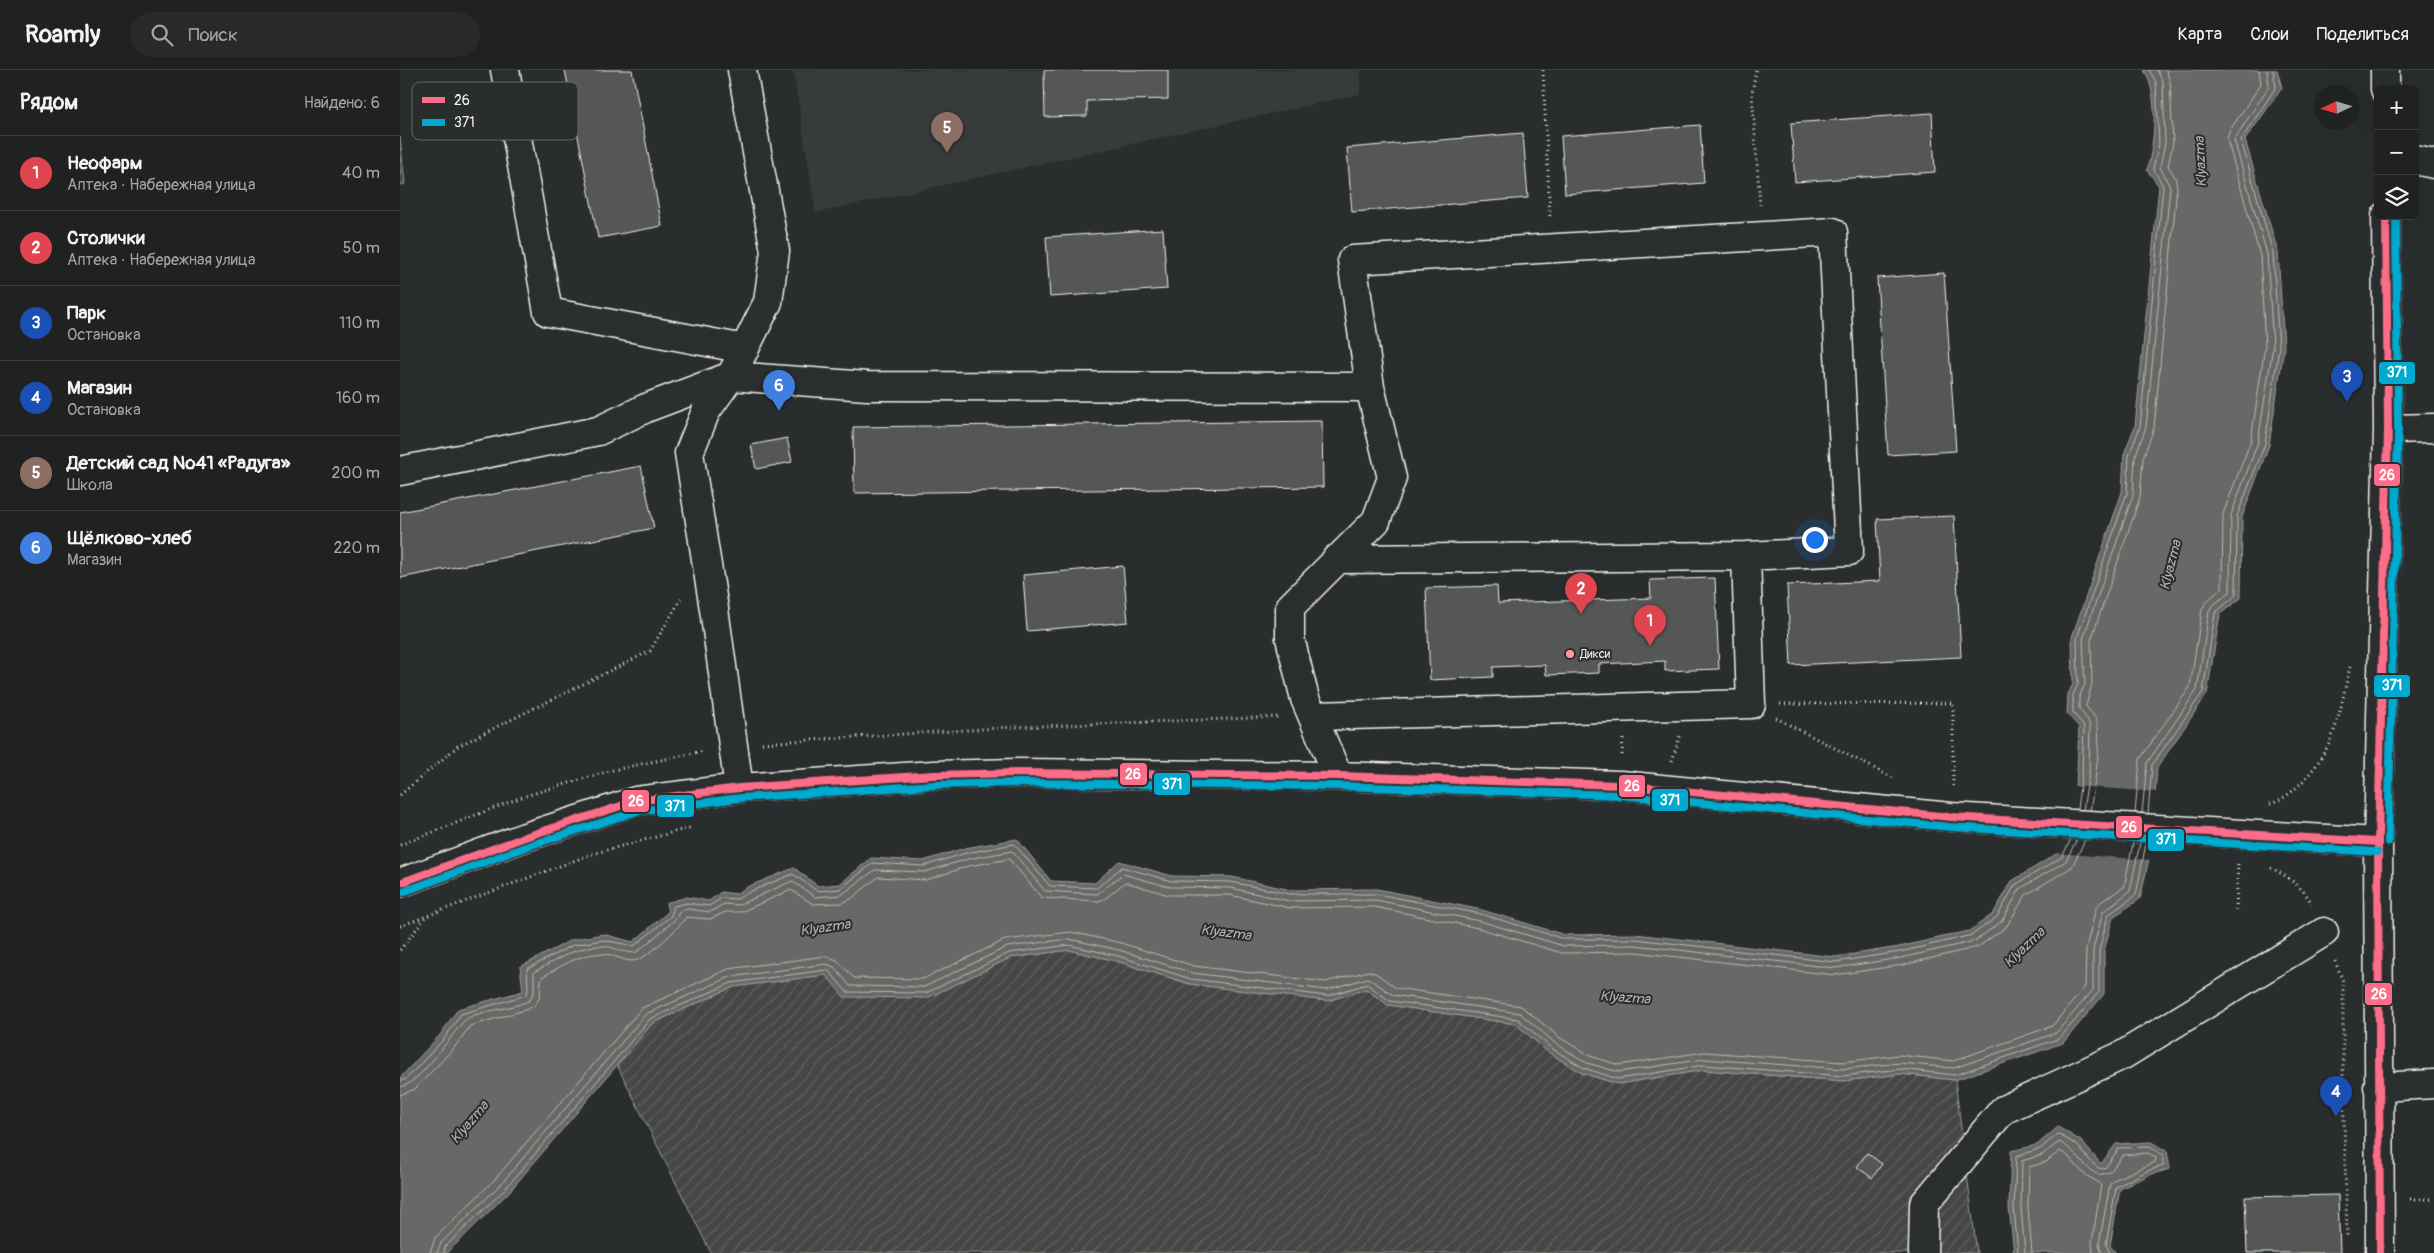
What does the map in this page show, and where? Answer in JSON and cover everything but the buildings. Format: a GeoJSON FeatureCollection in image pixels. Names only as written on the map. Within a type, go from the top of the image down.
{"type":"FeatureCollection","features":[{"type":"Feature","properties":{"kind":"street"},"geometry":{"type":"LineString","coordinates":[[738,788],[708,570],[689,454],[706,411],[731,376],[768,302],[776,251],[742,70]]}},
{"type":"Feature","properties":{"kind":"street"},"geometry":{"type":"LineString","coordinates":[[2385,70],[2385,85]]}},
{"type":"Feature","properties":{"kind":"street"},"geometry":{"type":"LineString","coordinates":[[517,140],[548,312],[745,349]]}},
{"type":"Feature","properties":{"kind":"street"},"geometry":{"type":"LineString","coordinates":[[2419,161],[2434,164]]}},
{"type":"Feature","properties":{"kind":"street"},"geometry":{"type":"LineString","coordinates":[[2380,1253],[2378,842],[2388,430],[2386,220]]}},
{"type":"Feature","properties":{"kind":"street"},"geometry":{"type":"LineString","coordinates":[[1336,559],[1746,556],[1849,551],[1833,232],[1352,260],[1370,386],[1392,478],[1376,521],[1336,559],[1290,606],[1290,638],[1305,699],[1314,716],[1338,776]]}},
{"type":"Feature","properties":{"kind":"street"},"geometry":{"type":"LineString","coordinates":[[400,471],[598,431],[646,408],[731,376],[868,386],[1370,386]]}},
{"type":"Feature","properties":{"kind":"street"},"geometry":{"type":"LineString","coordinates":[[2388,430],[2434,428]]}},
{"type":"Feature","properties":{"kind":"street"},"geometry":{"type":"LineString","coordinates":[[1314,716],[1750,704],[1746,556]]}},
{"type":"Feature","properties":{"kind":"street"},"geometry":{"type":"LineString","coordinates":[[400,883],[525,837],[636,801],[738,788],[934,775],[1017,773],[1338,776],[1620,785],[1952,805],[2240,844],[2378,842]]}},
{"type":"Feature","properties":{"kind":"street"},"geometry":{"type":"LineString","coordinates":[[1923,1253],[1924,1204],[2003,1110],[2123,1055],[2324,932]]}},
{"type":"Feature","properties":{"kind":"street"},"geometry":{"type":"LineString","coordinates":[[2378,1087],[2434,1084]]}},
{"type":"Feature","properties":{"kind":"path"},"geometry":{"type":"LineString","coordinates":[[1542,70],[1552,248]]}},
{"type":"Feature","properties":{"kind":"path"},"geometry":{"type":"LineString","coordinates":[[1756,70],[1752,93],[1762,236]]}},
{"type":"Feature","properties":{"kind":"path"},"geometry":{"type":"LineString","coordinates":[[400,794],[458,746],[650,651],[695,576],[708,570]]}},
{"type":"Feature","properties":{"kind":"path"},"geometry":{"type":"LineString","coordinates":[[2265,804],[2272,803],[2288,794],[2309,774],[2330,742],[2351,665]]}},
{"type":"Feature","properties":{"kind":"path"},"geometry":{"type":"LineString","coordinates":[[1750,704],[1953,703],[1952,805]]}},
{"type":"Feature","properties":{"kind":"path"},"geometry":{"type":"LineString","coordinates":[[1750,704],[1896,780]]}},
{"type":"Feature","properties":{"kind":"path"},"geometry":{"type":"LineString","coordinates":[[1669,768],[1690,706]]}},
{"type":"Feature","properties":{"kind":"path"},"geometry":{"type":"LineString","coordinates":[[400,926],[592,854],[695,826]]}},
{"type":"Feature","properties":{"kind":"path"},"geometry":{"type":"LineString","coordinates":[[2236,910],[2240,844]]}},
{"type":"Feature","properties":{"kind":"path"},"geometry":{"type":"LineString","coordinates":[[2268,867],[2284,874],[2308,897],[2343,981],[2347,1243]]}},
{"type":"Feature","properties":{"kind":"path"},"geometry":{"type":"LineString","coordinates":[[400,950],[425,918]]}},
{"type":"Feature","properties":{"kind":"path"},"geometry":{"type":"LineString","coordinates":[[2402,1199],[2434,1198]]}},
{"type":"Feature","properties":{"kind":"shaded area"},"geometry":{"type":"Polygon","coordinates":[[[793,70],[1361,70],[1360,94],[816,213],[793,70]]]}},
{"type":"Feature","properties":{"kind":"shaded area"},"geometry":{"type":"Polygon","coordinates":[[[400,137],[405,184],[400,185],[400,137]]]}},
{"type":"Feature","properties":{"kind":"shaded area"},"geometry":{"type":"Polygon","coordinates":[[[1069,950],[1116,961],[1190,984],[1327,1001],[1366,989],[1388,1005],[1516,1024],[1548,1052],[1582,1073],[1618,1084],[1704,1070],[1844,1081],[1901,1074],[1955,1080],[1977,1253],[711,1253],[617,1065],[653,1023],[733,987],[826,975],[927,998],[1010,958],[1069,950]]]}},
{"type":"Feature","properties":{"kind":"water","name":"Klyazma"},"geometry":{"type":"Polygon","coordinates":[[[2144,70],[2277,70],[2282,88],[2245,140],[2278,252],[2284,347],[2269,445],[2242,517],[2241,598],[2220,614],[2207,694],[2157,768],[2151,850],[2140,899],[2113,917],[2104,951],[2104,994],[2063,1043],[1955,1080],[1901,1074],[1844,1081],[1704,1070],[1618,1084],[1582,1073],[1548,1052],[1516,1024],[1388,1005],[1366,989],[1327,1001],[1190,984],[1116,961],[1069,950],[1010,958],[927,998],[844,997],[826,975],[733,987],[653,1023],[509,1192],[447,1253],[400,1253],[400,1078],[440,1035],[458,1009],[523,991],[520,967],[571,940],[603,934],[633,942],[668,912],[666,903],[687,897],[709,901],[721,892],[736,894],[747,887],[794,868],[818,886],[840,884],[871,858],[923,861],[965,848],[1017,839],[1051,881],[1095,883],[1119,861],[1172,876],[1232,877],[1291,890],[1377,889],[1482,910],[1565,935],[1635,934],[1835,957],[1899,947],[1969,931],[1993,914],[2012,881],[2058,853],[2068,833],[2077,772],[2079,727],[2067,714],[2068,694],[2073,684],[2072,637],[2122,492],[2124,454],[2135,426],[2159,186],[2147,170],[2154,132],[2154,105],[2149,80],[2144,70]]]}},
{"type":"Feature","properties":{"kind":"water"},"geometry":{"type":"Polygon","coordinates":[[[2058,1127],[2081,1141],[2101,1164],[2116,1144],[2151,1142],[2167,1151],[2170,1169],[2149,1175],[2120,1189],[2110,1246],[2116,1253],[2014,1253],[2009,1208],[2011,1151],[2037,1145],[2058,1127]]]}},
{"type":"Feature","properties":{"kind":"pier"},"geometry":{"type":"Polygon","coordinates":[[[2073,786],[2158,792],[2151,860],[2054,853],[2065,833],[2073,786]]]}},
{"type":"Feature","properties":{"kind":"transit line","name":"26"},"geometry":{"type":"LineString","coordinates":[[2380,1253],[2378,842],[2388,429],[2386,220]]}},
{"type":"Feature","properties":{"kind":"transit line","name":"371"},"geometry":{"type":"LineString","coordinates":[[2388,842],[2398,429],[2396,220]]}},
{"type":"Feature","properties":{"kind":"transit line","name":"26"},"geometry":{"type":"LineString","coordinates":[[400,883],[525,837],[636,801],[739,788],[934,775],[1017,773],[1338,776],[1620,785],[1951,817],[2378,842]]}},
{"type":"Feature","properties":{"kind":"transit line","name":"371"},"geometry":{"type":"LineString","coordinates":[[403,892],[528,846],[638,811],[740,798],[934,785],[1017,783],[1338,786],[1619,795],[1950,827],[2377,852]]}},
{"type":"Feature","properties":{"kind":"place","name":"Детский сад №41 «Радуга»"},"geometry":{"type":"Point","coordinates":[947,153]}},
{"type":"Feature","properties":{"kind":"place","name":"Парк"},"geometry":{"type":"Point","coordinates":[2347,402]}},
{"type":"Feature","properties":{"kind":"place","name":"Щёлково-хлеб"},"geometry":{"type":"Point","coordinates":[779,411]}},
{"type":"Feature","properties":{"kind":"place","name":"Столички"},"geometry":{"type":"Point","coordinates":[1581,614]}},
{"type":"Feature","properties":{"kind":"place","name":"Неофарм"},"geometry":{"type":"Point","coordinates":[1650,646]}},
{"type":"Feature","properties":{"kind":"place","name":"Дикси"},"geometry":{"type":"Point","coordinates":[1570,654]}},
{"type":"Feature","properties":{"kind":"place","name":"Магазин"},"geometry":{"type":"Point","coordinates":[2336,1117]}}]}
